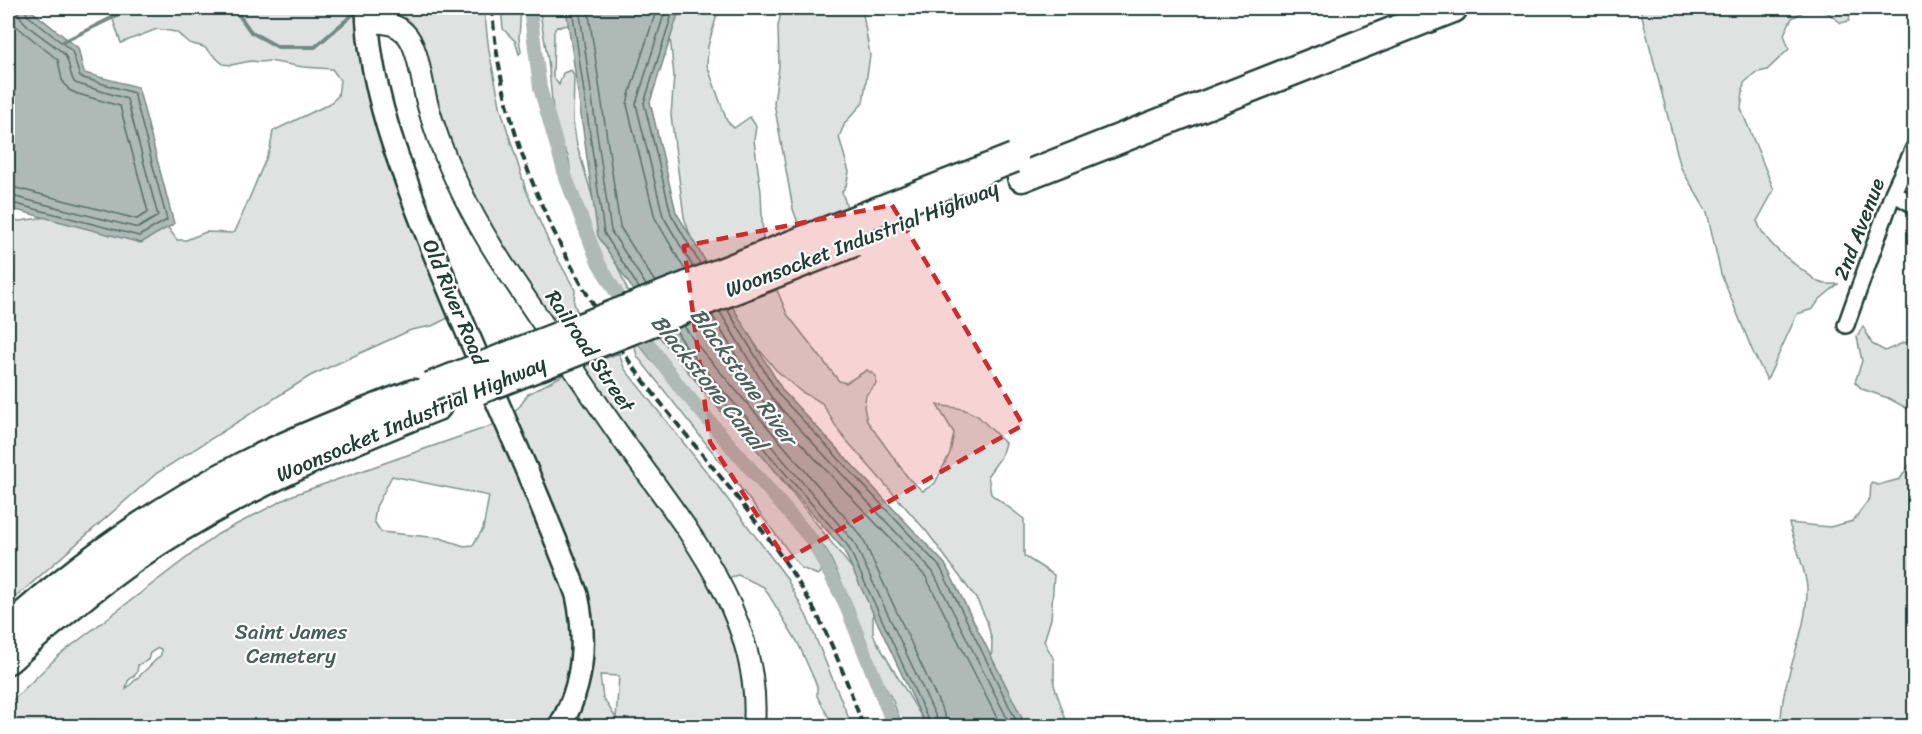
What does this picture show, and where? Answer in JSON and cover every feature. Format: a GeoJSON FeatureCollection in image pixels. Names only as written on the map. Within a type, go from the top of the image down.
{"type":"FeatureCollection","features":[{"type":"Feature","properties":{"kind":"highway","name":"Woonsocket Industrial Highway"},"geometry":{"type":"LineString","coordinates":[[8,630],[98,557],[145,525],[203,489],[309,436],[433,397],[1018,167],[1402,8]]}},
{"type":"Feature","properties":{"kind":"highway","name":"Woonsocket Industrial Highway"},"geometry":{"type":"LineString","coordinates":[[1018,167],[1453,8]]}},
{"type":"Feature","properties":{"kind":"highway","name":"Woonsocket Industrial Highway"},"geometry":{"type":"LineString","coordinates":[[8,659],[92,588],[195,519],[254,486],[433,397]]}},
{"type":"Feature","properties":{"kind":"main road","name":"Old River Road"},"geometry":{"type":"LineString","coordinates":[[367,15],[375,76],[390,138],[441,271],[577,595],[583,638],[582,665],[572,701],[560,726]]}},
{"type":"Feature","properties":{"kind":"street","name":"Railroad Street"},"geometry":{"type":"LineString","coordinates":[[367,15],[394,25],[406,33],[413,49],[440,141],[457,185],[484,235],[718,580],[731,607],[751,666],[754,688],[754,726]]}},
{"type":"Feature","properties":{"kind":"street","name":"2nd Avenue"},"geometry":{"type":"LineString","coordinates":[[1846,325],[1893,193],[1914,148]]}},
{"type":"Feature","properties":{"kind":"street"},"geometry":{"type":"LineString","coordinates":[[1893,193],[1914,205]]}},
{"type":"Feature","properties":{"kind":"highlighted area"},"geometry":{"type":"Polygon","coordinates":[[[892,205],[1023,425],[786,560],[710,442],[684,246],[892,205]]]}},
{"type":"Feature","properties":{"kind":"green space"},"geometry":{"type":"Polygon","coordinates":[[[109,8],[484,8],[489,51],[501,110],[526,190],[550,245],[575,290],[574,303],[577,311],[541,321],[474,230],[414,62],[397,33],[365,25],[454,315],[432,326],[411,330],[310,376],[157,473],[8,604],[8,220],[20,221],[67,214],[156,211],[177,240],[186,240],[206,232],[235,232],[270,149],[273,131],[329,104],[338,96],[340,80],[332,69],[269,61],[223,64],[204,47],[189,43],[176,32],[157,29],[121,43],[109,8]]]}},
{"type":"Feature","properties":{"kind":"green space"},"geometry":{"type":"Polygon","coordinates":[[[501,8],[521,8],[519,38],[521,52],[519,54],[515,41],[503,29],[501,8]]]}},
{"type":"Feature","properties":{"kind":"green space"},"geometry":{"type":"Polygon","coordinates":[[[539,8],[581,8],[569,25],[556,27],[553,77],[559,85],[563,73],[571,70],[574,75],[573,121],[577,145],[601,226],[629,294],[628,307],[601,262],[573,185],[568,156],[555,131],[548,60],[539,8]]]}},
{"type":"Feature","properties":{"kind":"green space"},"geometry":{"type":"Polygon","coordinates":[[[672,8],[719,8],[708,46],[707,65],[727,121],[734,128],[750,117],[756,126],[754,140],[761,192],[763,240],[700,265],[684,217],[671,115],[674,76],[669,27],[672,8]]]}},
{"type":"Feature","properties":{"kind":"green space"},"geometry":{"type":"Polygon","coordinates":[[[782,8],[862,8],[870,55],[863,103],[845,123],[839,137],[849,172],[842,192],[847,207],[799,226],[793,209],[774,103],[779,66],[778,26],[782,8]]]}},
{"type":"Feature","properties":{"kind":"green space"},"geometry":{"type":"Polygon","coordinates":[[[1640,8],[1810,8],[1792,18],[1784,34],[1789,49],[1767,70],[1755,73],[1744,83],[1741,109],[1774,190],[1757,221],[1761,230],[1783,255],[1818,282],[1838,284],[1819,300],[1813,309],[1797,314],[1767,380],[1721,274],[1707,212],[1681,168],[1640,8]]]}},
{"type":"Feature","properties":{"kind":"green space"},"geometry":{"type":"Polygon","coordinates":[[[1813,8],[1851,8],[1849,21],[1841,23],[1828,13],[1813,8]]]}},
{"type":"Feature","properties":{"kind":"green space"},"geometry":{"type":"Polygon","coordinates":[[[1914,135],[1914,211],[1895,201],[1906,155],[1914,135]]]}},
{"type":"Feature","properties":{"kind":"green space"},"geometry":{"type":"Polygon","coordinates":[[[777,290],[787,314],[839,381],[846,383],[867,370],[876,376],[876,384],[866,395],[864,407],[867,421],[909,479],[923,491],[935,483],[950,453],[954,433],[937,405],[963,409],[978,416],[1005,443],[1001,457],[988,475],[991,494],[1024,519],[1024,556],[1054,575],[1051,619],[1044,641],[1054,660],[1054,685],[1068,726],[1016,726],[991,672],[992,641],[987,621],[977,600],[927,532],[840,433],[822,403],[800,391],[776,370],[726,309],[777,290]]]}},
{"type":"Feature","properties":{"kind":"green space"},"geometry":{"type":"Polygon","coordinates":[[[1863,326],[1872,344],[1885,351],[1905,342],[1914,344],[1914,418],[1912,411],[1888,398],[1862,389],[1855,382],[1862,361],[1857,337],[1863,326]]]}},
{"type":"Feature","properties":{"kind":"green space"},"geometry":{"type":"Polygon","coordinates":[[[652,328],[723,414],[747,436],[866,586],[873,609],[873,634],[927,726],[902,726],[893,701],[873,665],[852,605],[827,551],[770,482],[722,431],[641,330],[652,328]]]}},
{"type":"Feature","properties":{"kind":"green space"},"geometry":{"type":"Polygon","coordinates":[[[632,336],[719,441],[805,538],[823,570],[818,575],[801,568],[637,356],[632,336]]]}},
{"type":"Feature","properties":{"kind":"green space","name":"Saint James Cemetery"},"geometry":{"type":"Polygon","coordinates":[[[619,353],[624,368],[717,485],[786,577],[807,617],[852,726],[829,726],[829,718],[817,696],[817,686],[798,643],[764,587],[738,575],[717,581],[737,634],[749,726],[552,726],[560,712],[573,663],[569,664],[564,689],[558,704],[544,726],[88,726],[94,719],[82,726],[8,726],[8,705],[58,656],[218,534],[293,495],[499,423],[520,406],[528,394],[565,374],[619,353]],[[392,476],[376,507],[374,521],[381,532],[440,538],[464,546],[473,545],[483,529],[489,496],[392,476]],[[158,648],[150,653],[148,660],[138,665],[137,673],[128,681],[126,689],[161,655],[161,649],[158,648]],[[600,675],[603,698],[616,718],[619,676],[600,675]]]}},
{"type":"Feature","properties":{"kind":"green space"},"geometry":{"type":"Polygon","coordinates":[[[1914,458],[1914,726],[1781,726],[1785,692],[1803,624],[1807,590],[1803,567],[1789,523],[1830,527],[1853,521],[1870,498],[1871,483],[1878,485],[1900,479],[1914,458]]]}},
{"type":"Feature","properties":{"kind":"water"},"geometry":{"type":"Polygon","coordinates":[[[8,8],[28,8],[78,48],[84,73],[138,87],[174,224],[141,243],[8,208],[8,8]]]}},
{"type":"Feature","properties":{"kind":"water","name":"Blackstone River"},"geometry":{"type":"Polygon","coordinates":[[[566,8],[680,8],[650,102],[676,212],[783,391],[945,564],[1026,726],[926,726],[843,549],[678,359],[598,236],[566,8]]]}},
{"type":"Feature","properties":{"kind":"waterway"},"geometry":{"type":"LineString","coordinates":[[63,42],[132,8]]}},
{"type":"Feature","properties":{"kind":"waterway"},"geometry":{"type":"LineString","coordinates":[[234,8],[251,32],[278,47],[315,47],[357,11]]}},
{"type":"Feature","properties":{"kind":"waterway","name":"Blackstone Canal"},"geometry":{"type":"LineString","coordinates":[[530,8],[540,88],[566,178],[598,262],[638,329],[679,386],[812,540],[844,601],[894,726]]}},
{"type":"Feature","properties":{"kind":"railway"},"geometry":{"type":"LineString","coordinates":[[492,8],[496,48],[513,126],[540,202],[557,238],[621,349],[648,387],[748,511],[794,575],[828,637],[863,726]]}}]}
